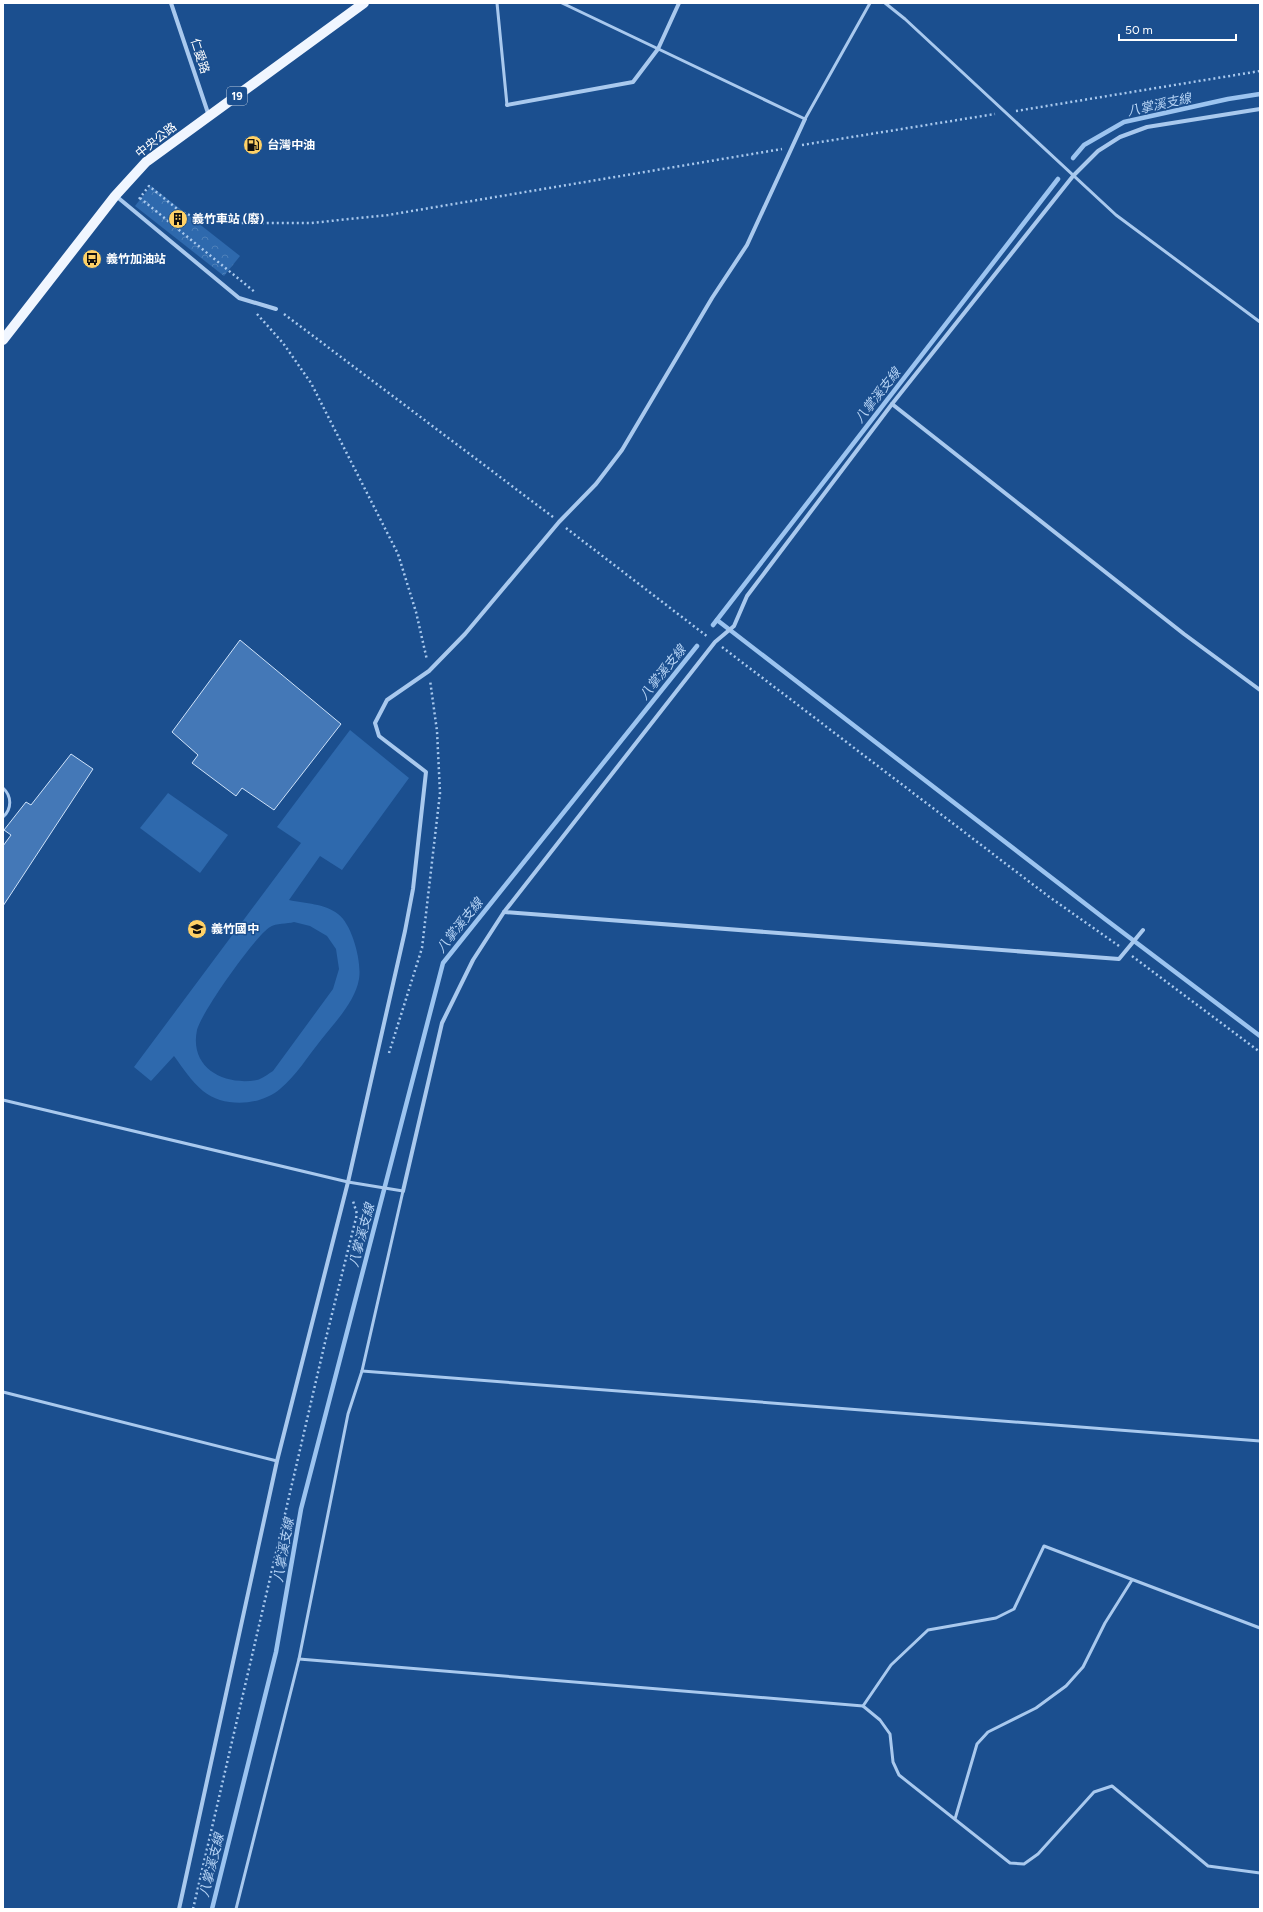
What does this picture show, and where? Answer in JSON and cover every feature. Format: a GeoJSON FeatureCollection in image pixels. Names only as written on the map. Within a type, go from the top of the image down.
{"type":"FeatureCollection","features":[{"type":"Feature","properties":{"kind":"main road","name":"中央公路"},"geometry":{"type":"LineString","coordinates":[[3,340],[115,196],[146,162],[364,3]]}},
{"type":"Feature","properties":{"kind":"street","name":"仁愛路"},"geometry":{"type":"LineString","coordinates":[[171,3],[209,116]]}},
{"type":"Feature","properties":{"kind":"street"},"geometry":{"type":"LineString","coordinates":[[506,105],[633,82],[658,49],[679,3]]}},
{"type":"Feature","properties":{"kind":"street"},"geometry":{"type":"LineString","coordinates":[[403,1192],[442,1023],[473,960],[504,912],[715,642],[734,626],[747,596],[892,404],[1073,176],[1098,151],[1120,137],[1146,128],[1260,109]]}},
{"type":"Feature","properties":{"kind":"street"},"geometry":{"type":"LineString","coordinates":[[179,1909],[278,1461],[348,1182],[405,931],[413,889],[426,772],[379,736],[375,723],[388,700],[438,663],[465,634],[559,522],[596,484],[622,450],[712,298],[747,245],[805,120]]}},
{"type":"Feature","properties":{"kind":"street"},"geometry":{"type":"LineString","coordinates":[[115,196],[239,298],[276,309]]}},
{"type":"Feature","properties":{"kind":"street"},"geometry":{"type":"LineString","coordinates":[[892,404],[1184,634],[1260,690]]}},
{"type":"Feature","properties":{"kind":"street"},"geometry":{"type":"LineString","coordinates":[[504,912],[1119,959],[1143,930]]}},
{"type":"Feature","properties":{"kind":"lane"},"geometry":{"type":"LineString","coordinates":[[497,3],[506,105]]}},
{"type":"Feature","properties":{"kind":"lane"},"geometry":{"type":"LineString","coordinates":[[562,3],[805,120],[870,3]]}},
{"type":"Feature","properties":{"kind":"lane"},"geometry":{"type":"LineString","coordinates":[[885,3],[905,19],[1116,215],[1260,322]]}},
{"type":"Feature","properties":{"kind":"lane"},"geometry":{"type":"LineString","coordinates":[[3,788],[9,796],[10,803],[9,809],[3,817]]}},
{"type":"Feature","properties":{"kind":"lane"},"geometry":{"type":"LineString","coordinates":[[3,1100],[348,1182],[403,1192],[362,1371],[348,1414],[299,1659],[236,1909]]}},
{"type":"Feature","properties":{"kind":"lane"},"geometry":{"type":"LineString","coordinates":[[362,1371],[1260,1441]]}},
{"type":"Feature","properties":{"kind":"lane"},"geometry":{"type":"LineString","coordinates":[[3,1392],[278,1461]]}},
{"type":"Feature","properties":{"kind":"lane"},"geometry":{"type":"LineString","coordinates":[[863,1706],[891,1665],[928,1630],[996,1618],[1014,1609],[1044,1546],[1260,1628]]}},
{"type":"Feature","properties":{"kind":"lane"},"geometry":{"type":"LineString","coordinates":[[955,1819],[977,1744],[988,1732],[1036,1708],[1066,1686],[1083,1667],[1105,1623],[1132,1580]]}},
{"type":"Feature","properties":{"kind":"lane"},"geometry":{"type":"LineString","coordinates":[[299,1659],[863,1706],[880,1720],[890,1734],[894,1762],[899,1775],[1010,1863],[1024,1864],[1038,1854],[1094,1792],[1112,1786],[1208,1866],[1260,1873]]}},
{"type":"Feature","properties":{"kind":"path"},"geometry":{"type":"LineString","coordinates":[[131,209],[149,186],[181,212],[207,221],[233,223],[311,223],[388,215],[792,147],[1260,71]]}},
{"type":"Feature","properties":{"kind":"path"},"geometry":{"type":"LineString","coordinates":[[140,198],[258,294]]}},
{"type":"Feature","properties":{"kind":"path"},"geometry":{"type":"LineString","coordinates":[[276,309],[559,522],[1048,896],[1260,1052]]}},
{"type":"Feature","properties":{"kind":"path"},"geometry":{"type":"LineString","coordinates":[[193,1909],[326,1338],[357,1214],[348,1182]]}},
{"type":"Feature","properties":{"kind":"green space"},"geometry":{"type":"Polygon","coordinates":[[[151,186],[240,256],[224,276],[135,206],[151,186]]]}},
{"type":"Feature","properties":{"kind":"green space"},"geometry":{"type":"Polygon","coordinates":[[[350,730],[409,778],[342,870],[320,856],[289,900],[315,904],[333,910],[348,926],[355,944],[360,972],[357,987],[353,996],[344,1011],[302,1066],[280,1089],[272,1095],[252,1102],[242,1103],[221,1100],[203,1091],[187,1074],[174,1056],[151,1081],[134,1067],[301,843],[277,827],[350,730]],[[294,922],[270,927],[241,959],[218,992],[197,1030],[196,1043],[198,1055],[212,1072],[221,1077],[233,1080],[245,1081],[263,1078],[273,1071],[333,989],[339,969],[336,949],[327,936],[310,926],[294,922]]]}},
{"type":"Feature","properties":{"kind":"green space"},"geometry":{"type":"Polygon","coordinates":[[[168,793],[228,835],[200,873],[140,828],[168,793]]]}},
{"type":"Feature","properties":{"kind":"building"},"geometry":{"type":"Polygon","coordinates":[[[240,640],[341,724],[274,810],[242,788],[236,796],[192,763],[198,755],[172,732],[240,640]]]}},
{"type":"Feature","properties":{"kind":"building"},"geometry":{"type":"Polygon","coordinates":[[[71,754],[93,769],[3,906],[3,846],[11,835],[4,830],[26,802],[31,805],[71,754]]]}},
{"type":"Feature","properties":{"kind":"waterway","name":"八掌溪支線"},"geometry":{"type":"LineString","coordinates":[[1073,158],[1084,145],[1124,122],[1228,99],[1260,94]]}},
{"type":"Feature","properties":{"kind":"waterway","name":"八掌溪支線"},"geometry":{"type":"LineString","coordinates":[[713,625],[1058,179]]}},
{"type":"Feature","properties":{"kind":"waterway"},"geometry":{"type":"LineString","coordinates":[[717,620],[1105,919],[1260,1036]]}},
{"type":"Feature","properties":{"kind":"waterway","name":"八掌溪支線"},"geometry":{"type":"LineString","coordinates":[[212,1909],[276,1652],[301,1509],[443,963],[697,646]]}},
{"type":"Feature","properties":{"kind":"place","name":"台灣中油"},"geometry":{"type":"Point","coordinates":[253,145]}},
{"type":"Feature","properties":{"kind":"place","name":"義竹車站 (廢)"},"geometry":{"type":"Point","coordinates":[178,219]}},
{"type":"Feature","properties":{"kind":"place","name":"義竹加油站"},"geometry":{"type":"Point","coordinates":[92,259]}},
{"type":"Feature","properties":{"kind":"place","name":"義竹國中"},"geometry":{"type":"Point","coordinates":[197,929]}}]}
